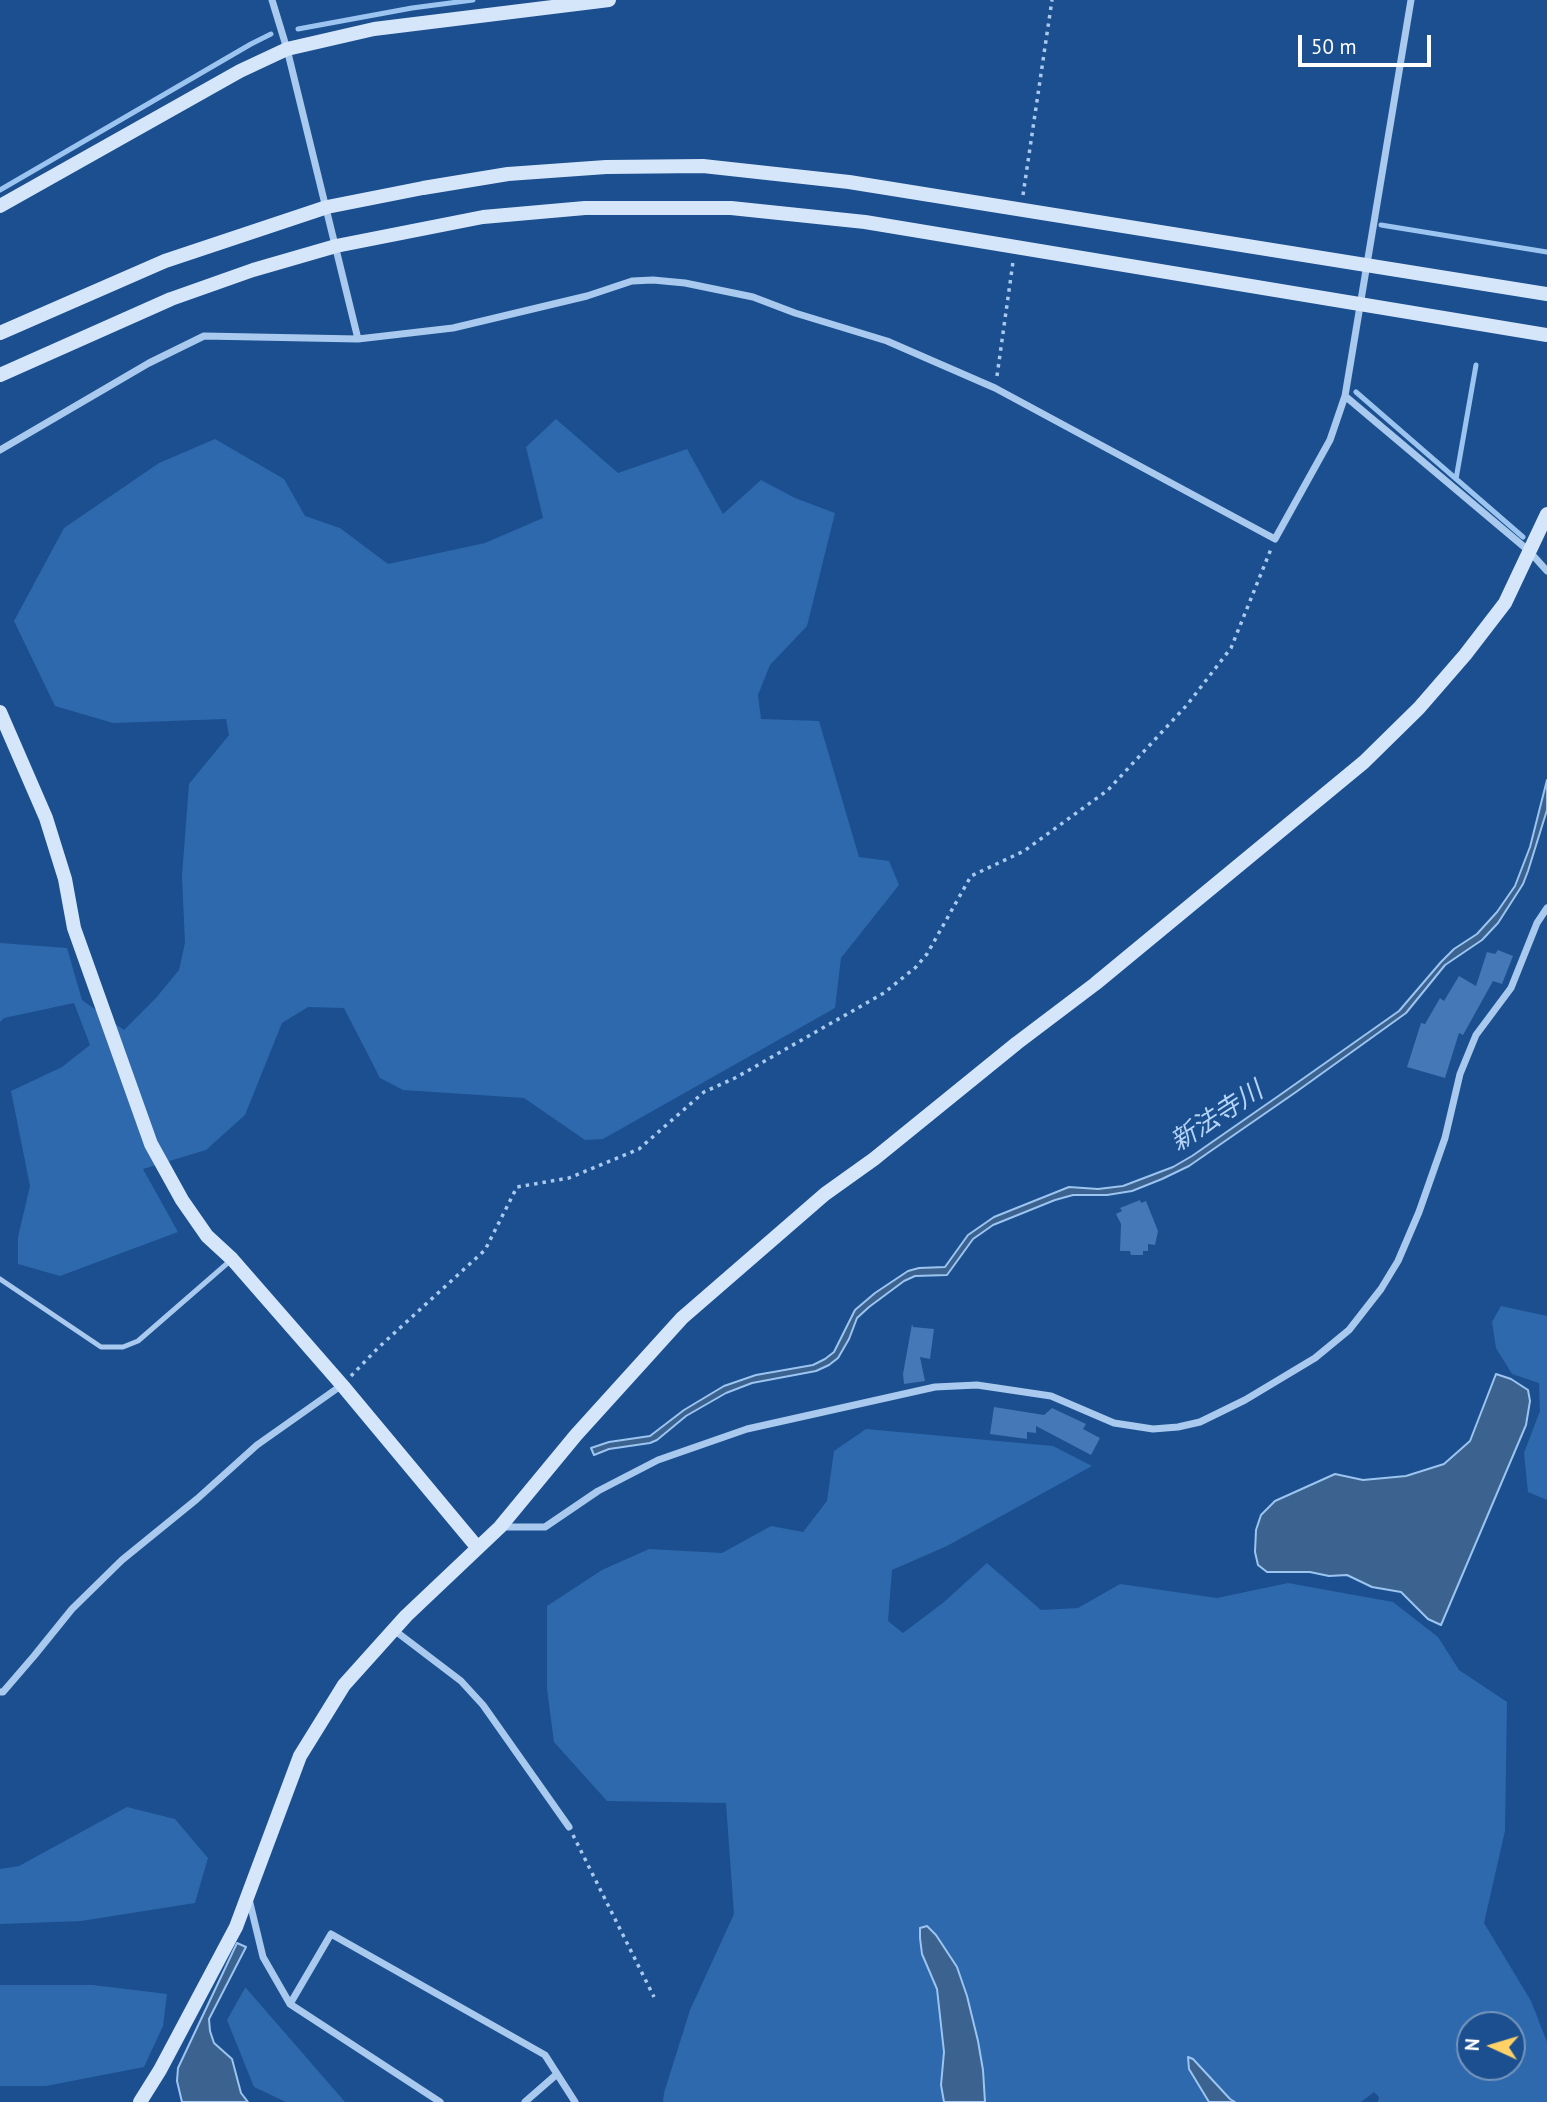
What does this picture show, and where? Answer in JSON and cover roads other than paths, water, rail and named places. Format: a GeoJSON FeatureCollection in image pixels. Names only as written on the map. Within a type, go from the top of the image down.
{"type":"FeatureCollection","features":[{"type":"Feature","properties":{"kind":"street"},"geometry":{"type":"LineString","coordinates":[[272,0],[287,49],[358,339]]}},
{"type":"Feature","properties":{"kind":"street"},"geometry":{"type":"LineString","coordinates":[[0,206],[240,71],[287,49],[374,29],[609,0]]}},
{"type":"Feature","properties":{"kind":"street"},"geometry":{"type":"LineString","coordinates":[[0,450],[149,363],[204,336],[358,339],[453,328],[587,296],[632,281],[653,280],[685,283],[752,298],[887,341],[995,388],[1275,539],[1329,440],[1345,396],[1411,0]]}},
{"type":"Feature","properties":{"kind":"street"},"geometry":{"type":"LineString","coordinates":[[0,333],[165,261],[327,207],[508,174],[606,167],[703,166],[876,186],[1547,294]]}},
{"type":"Feature","properties":{"kind":"street"},"geometry":{"type":"LineString","coordinates":[[0,376],[171,299],[253,270],[336,246],[482,217],[585,208],[731,208],[865,222],[1547,335]]}},
{"type":"Feature","properties":{"kind":"street"},"geometry":{"type":"LineString","coordinates":[[1345,396],[1529,551],[1547,570]]}},
{"type":"Feature","properties":{"kind":"street"},"geometry":{"type":"LineString","coordinates":[[140,2102],[160,2070],[236,1927],[300,1756],[344,1685],[394,1630],[500,1527],[620,1386],[691,1310],[825,1194],[874,1159],[1017,1043],[1095,984],[1364,762],[1419,708],[1505,603],[1547,514]]}},
{"type":"Feature","properties":{"kind":"street"},"geometry":{"type":"LineString","coordinates":[[0,712],[46,818],[65,879],[74,928],[151,1143],[188,1209],[207,1236],[232,1259],[342,1385],[477,1547]]}},
{"type":"Feature","properties":{"kind":"street"},"geometry":{"type":"LineString","coordinates":[[500,1527],[545,1527],[598,1491],[658,1460],[747,1429],[935,1387],[977,1385],[1051,1396],[1114,1423],[1153,1429],[1200,1422],[1245,1400],[1315,1358],[1349,1330],[1398,1261],[1419,1212],[1445,1138],[1460,1074],[1476,1035],[1511,988],[1537,923],[1547,908]]}},
{"type":"Feature","properties":{"kind":"street"},"geometry":{"type":"LineString","coordinates":[[0,1692],[3,1692],[72,1609],[122,1560],[197,1499],[257,1445],[342,1385]]}},
{"type":"Feature","properties":{"kind":"street"},"geometry":{"type":"LineString","coordinates":[[394,1630],[461,1681],[483,1705],[569,1827]]}},
{"type":"Feature","properties":{"kind":"street"},"geometry":{"type":"LineString","coordinates":[[248,1895],[263,1957],[290,2004],[440,2102]]}},
{"type":"Feature","properties":{"kind":"street"},"geometry":{"type":"LineString","coordinates":[[290,2004],[331,1934],[545,2055],[575,2102]]}},
{"type":"Feature","properties":{"kind":"street"},"geometry":{"type":"LineString","coordinates":[[525,2102],[557,2074]]}},
{"type":"Feature","properties":{"kind":"lane"},"geometry":{"type":"LineString","coordinates":[[0,1279],[101,1347],[123,1347],[138,1341],[232,1259]]}},
{"type":"Feature","properties":{"kind":"waterway"},"geometry":{"type":"LineString","coordinates":[[298,29],[473,0]]}},
{"type":"Feature","properties":{"kind":"waterway"},"geometry":{"type":"LineString","coordinates":[[0,190],[271,34]]}},
{"type":"Feature","properties":{"kind":"waterway"},"geometry":{"type":"LineString","coordinates":[[1381,225],[1547,252]]}},
{"type":"Feature","properties":{"kind":"waterway"},"geometry":{"type":"LineString","coordinates":[[1456,479],[1476,365]]}},
{"type":"Feature","properties":{"kind":"waterway"},"geometry":{"type":"LineString","coordinates":[[1356,392],[1523,537]]}},
{"type":"Feature","properties":{"kind":"water label","name":"新法寺川"},"geometry":{"type":"Point","coordinates":[1217,1117]}}]}
